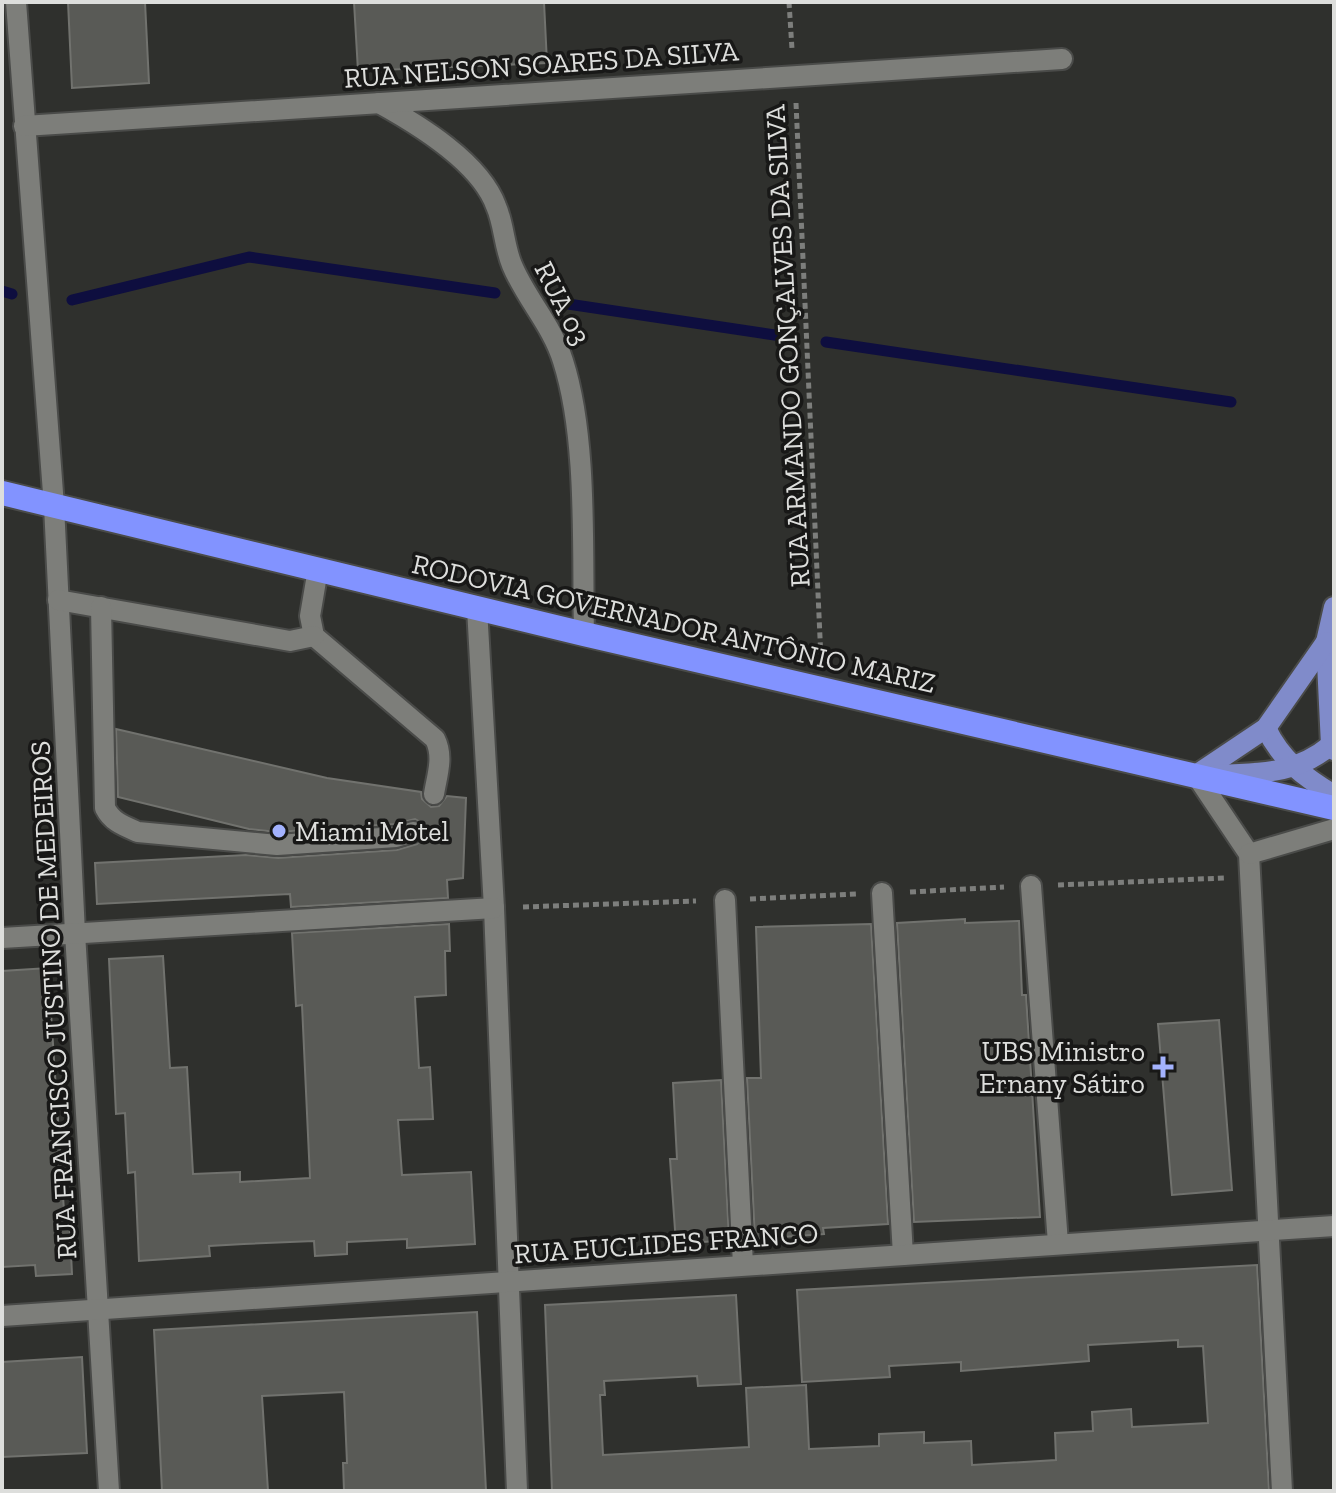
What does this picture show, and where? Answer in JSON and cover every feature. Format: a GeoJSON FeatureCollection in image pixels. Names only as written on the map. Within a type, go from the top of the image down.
{"type":"FeatureCollection","features":[{"type":"Feature","properties":{"kind":"highway","name":"RODOVIA GOVERNADOR ANTÔNIO MARIZ"},"geometry":{"type":"LineString","coordinates":[[2,493],[584,634],[1334,808]]}},
{"type":"Feature","properties":{"kind":"main road"},"geometry":{"type":"LineString","coordinates":[[1196,775],[1273,773],[1314,758],[1332,747],[1326,642],[1334,607]]}},
{"type":"Feature","properties":{"kind":"main road"},"geometry":{"type":"LineString","coordinates":[[1196,775],[1266,728],[1326,642]]}},
{"type":"Feature","properties":{"kind":"main road"},"geometry":{"type":"LineString","coordinates":[[1266,728],[1275,748],[1301,775],[1334,795]]}},
{"type":"Feature","properties":{"kind":"street","name":"RUA FRANCISCO JUSTINO DE MEDEIROS"},"geometry":{"type":"LineString","coordinates":[[16,2],[54,506],[75,933],[109,1491]]}},
{"type":"Feature","properties":{"kind":"street","name":"RUA NELSON SOARES DA SILVA"},"geometry":{"type":"LineString","coordinates":[[24,126],[1062,59]]}},
{"type":"Feature","properties":{"kind":"street","name":"RUA 03"},"geometry":{"type":"LineString","coordinates":[[378,102],[421,126],[486,184],[497,206],[512,264],[549,325],[563,362],[573,404],[579,458],[584,634]]}},
{"type":"Feature","properties":{"kind":"street"},"geometry":{"type":"LineString","coordinates":[[318,569],[310,616],[314,636],[435,739],[440,760],[434,794]]}},
{"type":"Feature","properties":{"kind":"street"},"geometry":{"type":"LineString","coordinates":[[58,600],[290,641],[314,636]]}},
{"type":"Feature","properties":{"kind":"street"},"geometry":{"type":"LineString","coordinates":[[101,607],[105,808],[120,825],[138,832],[277,845],[396,837],[413,832]]}},
{"type":"Feature","properties":{"kind":"street"},"geometry":{"type":"LineString","coordinates":[[477,608],[494,908],[517,1491]]}},
{"type":"Feature","properties":{"kind":"street"},"geometry":{"type":"LineString","coordinates":[[1196,775],[1249,854],[1282,1491]]}},
{"type":"Feature","properties":{"kind":"street"},"geometry":{"type":"LineString","coordinates":[[1249,854],[1334,829]]}},
{"type":"Feature","properties":{"kind":"street"},"geometry":{"type":"LineString","coordinates":[[1031,886],[1058,1243]]}},
{"type":"Feature","properties":{"kind":"street"},"geometry":{"type":"LineString","coordinates":[[882,893],[903,1255]]}},
{"type":"Feature","properties":{"kind":"street"},"geometry":{"type":"LineString","coordinates":[[725,900],[743,1265]]}},
{"type":"Feature","properties":{"kind":"street"},"geometry":{"type":"LineString","coordinates":[[2,938],[494,908]]}},
{"type":"Feature","properties":{"kind":"street","name":"RUA EUCLIDES FRANCO"},"geometry":{"type":"LineString","coordinates":[[2,1316],[1334,1226]]}},
{"type":"Feature","properties":{"kind":"path","name":"RUA ARMANDO GONÇALVES DA SILVA"},"geometry":{"type":"LineString","coordinates":[[789,2],[823,688]]}},
{"type":"Feature","properties":{"kind":"building"},"geometry":{"type":"Polygon","coordinates":[[[68,2],[145,2],[149,83],[72,88],[68,2]]]}},
{"type":"Feature","properties":{"kind":"building"},"geometry":{"type":"Polygon","coordinates":[[[354,2],[544,2],[547,63],[358,71],[354,2]]]}},
{"type":"Feature","properties":{"kind":"building"},"geometry":{"type":"Polygon","coordinates":[[[116,729],[327,778],[421,792],[422,799],[431,807],[439,806],[447,796],[466,798],[463,878],[447,880],[448,898],[291,907],[290,894],[97,904],[95,863],[246,855],[278,858],[397,850],[417,844],[426,834],[422,823],[415,819],[394,824],[277,832],[249,829],[118,797],[116,729]]]}},
{"type":"Feature","properties":{"kind":"building"},"geometry":{"type":"Polygon","coordinates":[[[965,919],[965,923],[1019,921],[1040,1217],[914,1222],[897,923],[965,919]]]}},
{"type":"Feature","properties":{"kind":"building"},"geometry":{"type":"Polygon","coordinates":[[[449,924],[450,951],[445,951],[446,995],[415,997],[419,1068],[430,1067],[433,1119],[398,1120],[402,1175],[471,1172],[475,1244],[407,1248],[407,1239],[347,1242],[347,1254],[315,1256],[314,1241],[244,1244],[209,1246],[210,1256],[139,1261],[135,1172],[128,1173],[125,1113],[116,1114],[109,959],[163,956],[170,1068],[187,1067],[193,1174],[240,1172],[240,1182],[310,1178],[302,1005],[296,1006],[292,933],[449,924]]]}},
{"type":"Feature","properties":{"kind":"building"},"geometry":{"type":"Polygon","coordinates":[[[871,924],[888,1224],[823,1228],[824,1234],[755,1239],[747,1078],[761,1078],[756,927],[871,924]]]}},
{"type":"Feature","properties":{"kind":"building"},"geometry":{"type":"Polygon","coordinates":[[[48,968],[64,1211],[69,1211],[72,1274],[36,1276],[35,1265],[2,1267],[2,971],[48,968]]]}},
{"type":"Feature","properties":{"kind":"building"},"geometry":{"type":"Polygon","coordinates":[[[1219,1020],[1232,1190],[1172,1195],[1158,1024],[1219,1020]]]}},
{"type":"Feature","properties":{"kind":"building"},"geometry":{"type":"Polygon","coordinates":[[[721,1080],[729,1240],[676,1244],[670,1159],[677,1159],[673,1083],[721,1080]]]}},
{"type":"Feature","properties":{"kind":"building"},"geometry":{"type":"Polygon","coordinates":[[[1257,1265],[1269,1491],[552,1491],[545,1305],[736,1295],[741,1384],[698,1386],[697,1376],[604,1381],[605,1395],[600,1395],[603,1455],[749,1447],[746,1388],[806,1385],[809,1449],[879,1446],[879,1434],[924,1432],[924,1443],[971,1441],[972,1465],[1056,1460],[1055,1433],[1093,1431],[1092,1412],[1131,1409],[1132,1427],[1208,1423],[1203,1346],[1178,1347],[1178,1340],[1088,1345],[1089,1361],[961,1371],[961,1362],[889,1366],[890,1377],[802,1382],[797,1290],[1257,1265]]]}},
{"type":"Feature","properties":{"kind":"building"},"geometry":{"type":"Polygon","coordinates":[[[477,1312],[486,1491],[344,1491],[343,1463],[347,1463],[344,1392],[262,1396],[268,1491],[162,1491],[154,1330],[477,1312]]]}},
{"type":"Feature","properties":{"kind":"building"},"geometry":{"type":"Polygon","coordinates":[[[82,1357],[87,1453],[2,1457],[2,1362],[82,1357]]]}},
{"type":"Feature","properties":{"kind":"waterway"},"geometry":{"type":"LineString","coordinates":[[72,300],[249,257],[495,293]]}},
{"type":"Feature","properties":{"kind":"waterway"},"geometry":{"type":"LineString","coordinates":[[2,291],[12,294]]}},
{"type":"Feature","properties":{"kind":"waterway"},"geometry":{"type":"LineString","coordinates":[[568,304],[788,337]]}},
{"type":"Feature","properties":{"kind":"waterway"},"geometry":{"type":"LineString","coordinates":[[826,342],[1231,402]]}},
{"type":"Feature","properties":{"kind":"place","name":"Miami Motel"},"geometry":{"type":"Point","coordinates":[279,831]}},
{"type":"Feature","properties":{"kind":"place","name":"UBS Ministro Ernany Sátiro"},"geometry":{"type":"Point","coordinates":[1163,1067]}}]}
